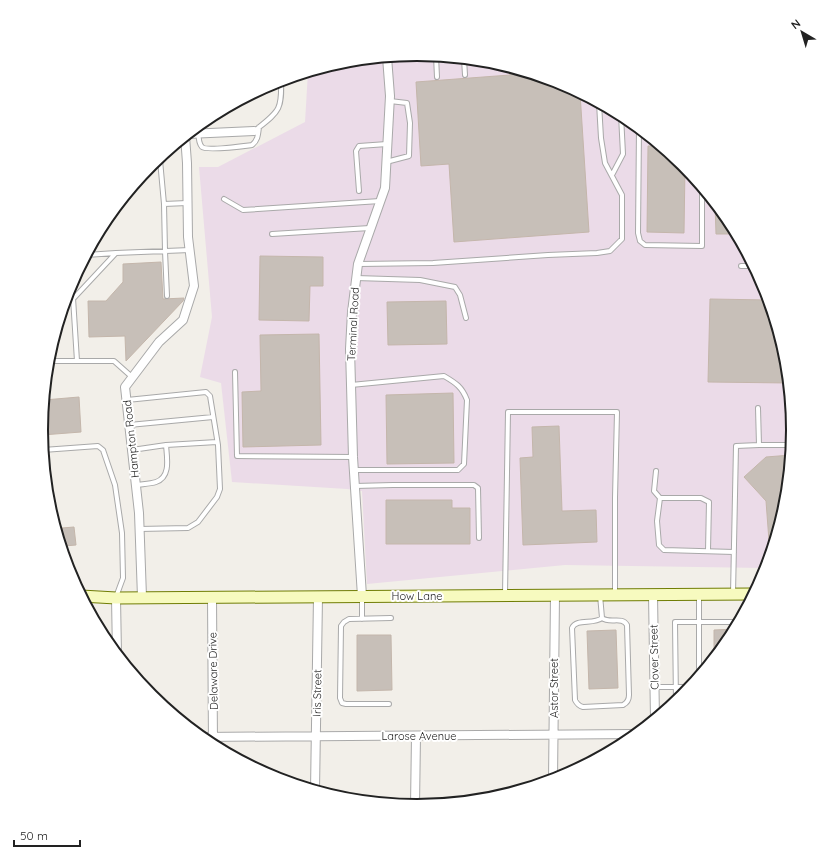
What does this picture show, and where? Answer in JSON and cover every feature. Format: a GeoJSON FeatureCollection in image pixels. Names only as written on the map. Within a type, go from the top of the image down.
{"type":"FeatureCollection","features":[{"type":"Feature","properties":{"kind":"main road","name":"How Lane"},"geometry":{"type":"LineString","coordinates":[[88,596],[142,598],[748,594]]}},
{"type":"Feature","properties":{"kind":"street","name":"Terminal Road"},"geometry":{"type":"LineString","coordinates":[[362,596],[353,457],[351,385],[352,312],[358,264],[385,188],[390,102],[387,62]]}},
{"type":"Feature","properties":{"kind":"street"},"geometry":{"type":"LineString","coordinates":[[202,130],[256,129]]}},
{"type":"Feature","properties":{"kind":"street","name":"Hampton Road"},"geometry":{"type":"LineString","coordinates":[[142,598],[139,513],[125,387],[159,342],[183,320],[194,286],[188,236],[186,143]]}},
{"type":"Feature","properties":{"kind":"street","name":"Astor Street"},"geometry":{"type":"LineString","coordinates":[[553,773],[554,595]]}},
{"type":"Feature","properties":{"kind":"street","name":"Clover Street"},"geometry":{"type":"LineString","coordinates":[[653,595],[655,712]]}},
{"type":"Feature","properties":{"kind":"street","name":"Iris Street"},"geometry":{"type":"LineString","coordinates":[[316,784],[318,596]]}},
{"type":"Feature","properties":{"kind":"street","name":"Delaware Drive"},"geometry":{"type":"LineString","coordinates":[[212,597],[214,738]]}},
{"type":"Feature","properties":{"kind":"street"},"geometry":{"type":"LineString","coordinates":[[116,598],[117,645]]}},
{"type":"Feature","properties":{"kind":"street","name":"Larose Avenue"},"geometry":{"type":"LineString","coordinates":[[218,741],[316,736],[626,734]]}},
{"type":"Feature","properties":{"kind":"street"},"geometry":{"type":"LineString","coordinates":[[415,799],[416,736]]}},
{"type":"Feature","properties":{"kind":"lane"},"geometry":{"type":"LineString","coordinates":[[436,62],[437,77]]}},
{"type":"Feature","properties":{"kind":"lane"},"geometry":{"type":"LineString","coordinates":[[464,64],[465,75]]}},
{"type":"Feature","properties":{"kind":"lane"},"geometry":{"type":"LineString","coordinates":[[198,133],[201,147],[204,149],[252,145],[257,140],[256,129],[275,114],[280,105],[281,87]]}},
{"type":"Feature","properties":{"kind":"lane"},"geometry":{"type":"LineString","coordinates":[[386,162],[409,156],[410,124],[407,103],[390,102]]}},
{"type":"Feature","properties":{"kind":"lane"},"geometry":{"type":"LineString","coordinates":[[358,264],[433,263],[548,255],[597,254],[610,251],[622,239],[622,194],[605,163],[601,138],[599,109]]}},
{"type":"Feature","properties":{"kind":"lane"},"geometry":{"type":"LineString","coordinates":[[612,175],[623,154],[621,122]]}},
{"type":"Feature","properties":{"kind":"lane"},"geometry":{"type":"LineString","coordinates":[[639,135],[638,233],[640,241],[645,246],[702,246],[702,196]]}},
{"type":"Feature","properties":{"kind":"lane"},"geometry":{"type":"LineString","coordinates":[[359,191],[356,151],[359,146],[387,144]]}},
{"type":"Feature","properties":{"kind":"lane"},"geometry":{"type":"LineString","coordinates":[[160,165],[164,204],[167,296]]}},
{"type":"Feature","properties":{"kind":"lane"},"geometry":{"type":"LineString","coordinates":[[224,199],[243,210],[380,200]]}},
{"type":"Feature","properties":{"kind":"lane"},"geometry":{"type":"LineString","coordinates":[[164,204],[188,203]]}},
{"type":"Feature","properties":{"kind":"lane"},"geometry":{"type":"LineString","coordinates":[[272,234],[370,228]]}},
{"type":"Feature","properties":{"kind":"lane"},"geometry":{"type":"LineString","coordinates":[[92,255],[190,250]]}},
{"type":"Feature","properties":{"kind":"lane"},"geometry":{"type":"LineString","coordinates":[[77,361],[73,299],[116,253]]}},
{"type":"Feature","properties":{"kind":"lane"},"geometry":{"type":"LineString","coordinates":[[741,266],[747,266]]}},
{"type":"Feature","properties":{"kind":"lane"},"geometry":{"type":"LineString","coordinates":[[356,278],[420,280],[455,287],[460,295],[466,318]]}},
{"type":"Feature","properties":{"kind":"lane"},"geometry":{"type":"LineString","coordinates":[[54,361],[114,361],[132,377]]}},
{"type":"Feature","properties":{"kind":"lane"},"geometry":{"type":"LineString","coordinates":[[235,372],[237,456],[353,457]]}},
{"type":"Feature","properties":{"kind":"lane"},"geometry":{"type":"LineString","coordinates":[[351,385],[444,376],[456,383],[464,392],[467,400],[464,464],[458,470],[354,470]]}},
{"type":"Feature","properties":{"kind":"lane"},"geometry":{"type":"LineString","coordinates":[[126,400],[206,392],[210,396],[217,442],[220,489],[217,498],[198,522],[188,528],[140,529]]}},
{"type":"Feature","properties":{"kind":"lane"},"geometry":{"type":"LineString","coordinates":[[758,408],[759,445]]}},
{"type":"Feature","properties":{"kind":"lane"},"geometry":{"type":"LineString","coordinates":[[504,596],[508,412],[617,412],[614,595]]}},
{"type":"Feature","properties":{"kind":"lane"},"geometry":{"type":"LineString","coordinates":[[129,425],[213,417]]}},
{"type":"Feature","properties":{"kind":"lane"},"geometry":{"type":"LineString","coordinates":[[132,450],[166,445],[217,442]]}},
{"type":"Feature","properties":{"kind":"lane"},"geometry":{"type":"LineString","coordinates":[[136,485],[155,482],[162,479],[167,469],[166,445]]}},
{"type":"Feature","properties":{"kind":"lane"},"geometry":{"type":"LineString","coordinates":[[49,450],[98,446],[103,450],[115,485],[122,533],[122,578],[116,598]]}},
{"type":"Feature","properties":{"kind":"lane"},"geometry":{"type":"LineString","coordinates":[[733,594],[736,446],[785,446]]}},
{"type":"Feature","properties":{"kind":"lane"},"geometry":{"type":"LineString","coordinates":[[656,471],[654,491],[660,498],[657,521],[659,545],[664,550],[734,552]]}},
{"type":"Feature","properties":{"kind":"lane"},"geometry":{"type":"LineString","coordinates":[[355,486],[474,485],[478,488],[479,538]]}},
{"type":"Feature","properties":{"kind":"lane"},"geometry":{"type":"LineString","coordinates":[[660,498],[701,498],[709,502],[708,551]]}},
{"type":"Feature","properties":{"kind":"lane"},"geometry":{"type":"LineString","coordinates":[[600,595],[602,618]]}},
{"type":"Feature","properties":{"kind":"lane"},"geometry":{"type":"LineString","coordinates":[[699,595],[700,666]]}},
{"type":"Feature","properties":{"kind":"lane"},"geometry":{"type":"LineString","coordinates":[[362,596],[362,619]]}},
{"type":"Feature","properties":{"kind":"lane"},"geometry":{"type":"LineString","coordinates":[[389,704],[346,704],[342,703],[340,698],[342,626],[344,622],[349,619],[391,618]]}},
{"type":"Feature","properties":{"kind":"lane"},"geometry":{"type":"LineString","coordinates":[[602,618],[606,621],[625,622],[627,625],[629,699],[622,705],[583,707],[579,706],[576,700],[572,628],[573,625],[577,623],[598,621],[602,618]]}},
{"type":"Feature","properties":{"kind":"lane"},"geometry":{"type":"LineString","coordinates":[[675,693],[675,622],[732,622]]}},
{"type":"Feature","properties":{"kind":"lane"},"geometry":{"type":"LineString","coordinates":[[654,687],[682,687]]}},
{"type":"Feature","properties":{"kind":"shaded area"},"geometry":{"type":"Polygon","coordinates":[[[417,61],[465,64],[489,68],[536,81],[580,99],[602,110],[642,137],[678,169],[710,205],[737,246],[758,289],[773,334],[779,358],[783,382],[786,430],[783,478],[773,526],[759,568],[565,565],[367,584],[362,491],[232,482],[221,383],[200,377],[212,317],[199,167],[218,167],[305,122],[308,78],[345,68],[369,64],[417,61]]]}},
{"type":"Feature","properties":{"kind":"building"},"geometry":{"type":"Polygon","coordinates":[[[510,73],[536,81],[580,99],[589,232],[454,242],[449,164],[421,166],[416,82],[510,75],[510,73]]]}},
{"type":"Feature","properties":{"kind":"building"},"geometry":{"type":"Polygon","coordinates":[[[648,146],[652,146],[685,177],[684,233],[647,232],[648,146]]]}},
{"type":"Feature","properties":{"kind":"building"},"geometry":{"type":"Polygon","coordinates":[[[715,213],[730,234],[716,234],[715,213]]]}},
{"type":"Feature","properties":{"kind":"building"},"geometry":{"type":"Polygon","coordinates":[[[260,256],[323,257],[323,286],[310,286],[309,321],[259,320],[260,256]]]}},
{"type":"Feature","properties":{"kind":"building"},"geometry":{"type":"Polygon","coordinates":[[[161,262],[163,299],[184,298],[183,301],[126,361],[125,336],[89,337],[88,301],[106,301],[123,282],[123,264],[161,262]]]}},
{"type":"Feature","properties":{"kind":"building"},"geometry":{"type":"Polygon","coordinates":[[[710,299],[762,300],[773,334],[783,383],[708,382],[710,299]]]}},
{"type":"Feature","properties":{"kind":"building"},"geometry":{"type":"Polygon","coordinates":[[[446,301],[447,344],[388,345],[387,302],[446,301]]]}},
{"type":"Feature","properties":{"kind":"building"},"geometry":{"type":"Polygon","coordinates":[[[319,334],[321,445],[243,447],[242,392],[261,391],[260,335],[319,334]]]}},
{"type":"Feature","properties":{"kind":"building"},"geometry":{"type":"Polygon","coordinates":[[[453,393],[454,463],[387,464],[386,395],[453,393]]]}},
{"type":"Feature","properties":{"kind":"building"},"geometry":{"type":"Polygon","coordinates":[[[79,397],[81,432],[48,435],[50,400],[79,397]]]}},
{"type":"Feature","properties":{"kind":"building"},"geometry":{"type":"Polygon","coordinates":[[[559,426],[562,511],[596,510],[597,542],[523,545],[520,458],[533,457],[532,427],[559,426]]]}},
{"type":"Feature","properties":{"kind":"building"},"geometry":{"type":"Polygon","coordinates":[[[785,455],[779,502],[769,539],[766,501],[744,477],[766,457],[785,455]]]}},
{"type":"Feature","properties":{"kind":"building"},"geometry":{"type":"Polygon","coordinates":[[[386,500],[452,500],[452,508],[470,508],[470,544],[386,544],[386,500]]]}},
{"type":"Feature","properties":{"kind":"building"},"geometry":{"type":"Polygon","coordinates":[[[74,527],[76,545],[67,546],[62,528],[74,527]]]}},
{"type":"Feature","properties":{"kind":"building"},"geometry":{"type":"Polygon","coordinates":[[[728,629],[714,649],[714,630],[728,629]]]}},
{"type":"Feature","properties":{"kind":"building"},"geometry":{"type":"Polygon","coordinates":[[[616,630],[618,688],[589,689],[587,631],[616,630]]]}},
{"type":"Feature","properties":{"kind":"building"},"geometry":{"type":"Polygon","coordinates":[[[357,635],[391,635],[392,690],[357,691],[357,635]]]}}]}
